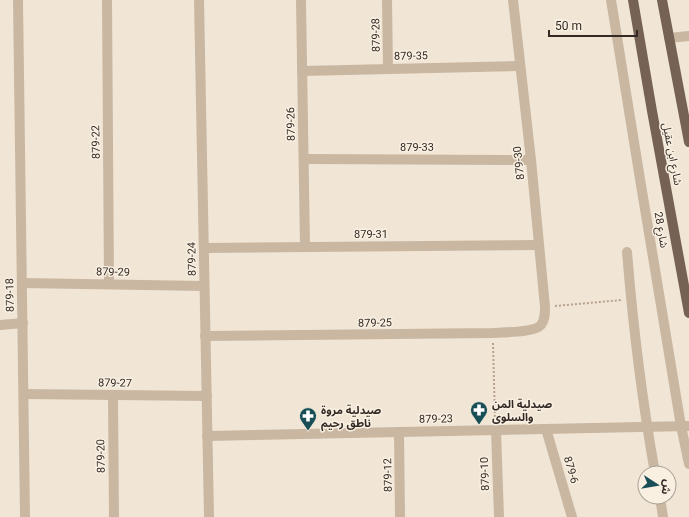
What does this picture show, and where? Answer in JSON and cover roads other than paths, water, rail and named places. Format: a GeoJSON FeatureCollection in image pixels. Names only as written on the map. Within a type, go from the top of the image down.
{"type":"FeatureCollection","features":[{"type":"Feature","properties":{"kind":"main road","name":"شارع ابن عقيل"},"geometry":{"type":"LineString","coordinates":[[633,0],[689,313]]}},
{"type":"Feature","properties":{"kind":"main road","name":"شارع ابن عقيل"},"geometry":{"type":"LineString","coordinates":[[662,0],[689,142]]}},
{"type":"Feature","properties":{"kind":"street","name":"879-18"},"geometry":{"type":"LineString","coordinates":[[18,0],[25,517]]}},
{"type":"Feature","properties":{"kind":"street","name":"879-22"},"geometry":{"type":"LineString","coordinates":[[107,0],[110,284]]}},
{"type":"Feature","properties":{"kind":"street","name":"879-24"},"geometry":{"type":"LineString","coordinates":[[199,0],[209,517]]}},
{"type":"Feature","properties":{"kind":"street","name":"879-26"},"geometry":{"type":"LineString","coordinates":[[301,0],[305,247]]}},
{"type":"Feature","properties":{"kind":"street","name":"879-28"},"geometry":{"type":"LineString","coordinates":[[387,0],[388,69]]}},
{"type":"Feature","properties":{"kind":"street","name":"879-30"},"geometry":{"type":"LineString","coordinates":[[513,0],[531,160],[545,307],[545,315],[542,324]]}},
{"type":"Feature","properties":{"kind":"street","name":"شارع 28"},"geometry":{"type":"LineString","coordinates":[[611,0],[641,185],[685,426],[689,464]]}},
{"type":"Feature","properties":{"kind":"street"},"geometry":{"type":"LineString","coordinates":[[669,38],[689,36]]}},
{"type":"Feature","properties":{"kind":"street","name":"879-35"},"geometry":{"type":"LineString","coordinates":[[302,71],[520,66]]}},
{"type":"Feature","properties":{"kind":"street","name":"879-33"},"geometry":{"type":"LineString","coordinates":[[304,159],[531,160]]}},
{"type":"Feature","properties":{"kind":"street","name":"879-31"},"geometry":{"type":"LineString","coordinates":[[204,248],[539,245]]}},
{"type":"Feature","properties":{"kind":"street"},"geometry":{"type":"LineString","coordinates":[[628,252],[631,300],[647,428],[654,465]]}},
{"type":"Feature","properties":{"kind":"street","name":"879-29"},"geometry":{"type":"LineString","coordinates":[[22,283],[204,286]]}},
{"type":"Feature","properties":{"kind":"street"},"geometry":{"type":"LineString","coordinates":[[0,324],[23,323]]}},
{"type":"Feature","properties":{"kind":"street","name":"879-25"},"geometry":{"type":"LineString","coordinates":[[206,336],[492,333],[529,330],[537,328],[542,324]]}},
{"type":"Feature","properties":{"kind":"street","name":"879-27"},"geometry":{"type":"LineString","coordinates":[[24,394],[207,396]]}},
{"type":"Feature","properties":{"kind":"street","name":"879-20"},"geometry":{"type":"LineString","coordinates":[[112,395],[114,517]]}},
{"type":"Feature","properties":{"kind":"street","name":"879-23"},"geometry":{"type":"LineString","coordinates":[[208,436],[647,428],[685,426]]}},
{"type":"Feature","properties":{"kind":"street","name":"879-6"},"geometry":{"type":"LineString","coordinates":[[546,429],[572,517]]}},
{"type":"Feature","properties":{"kind":"street","name":"879-10"},"geometry":{"type":"LineString","coordinates":[[496,430],[499,517]]}},
{"type":"Feature","properties":{"kind":"street","name":"879-12"},"geometry":{"type":"LineString","coordinates":[[399,432],[400,517]]}},
{"type":"Feature","properties":{"kind":"street"},"geometry":{"type":"LineString","coordinates":[[661,505],[663,517]]}},
{"type":"Feature","properties":{"kind":"place","name":"صيدلية المن والسلوى"},"geometry":{"type":"Point","coordinates":[479,425]}},
{"type":"Feature","properties":{"kind":"place","name":"صيدلية مروة ناطق رحيم"},"geometry":{"type":"Point","coordinates":[308,431]}}]}
